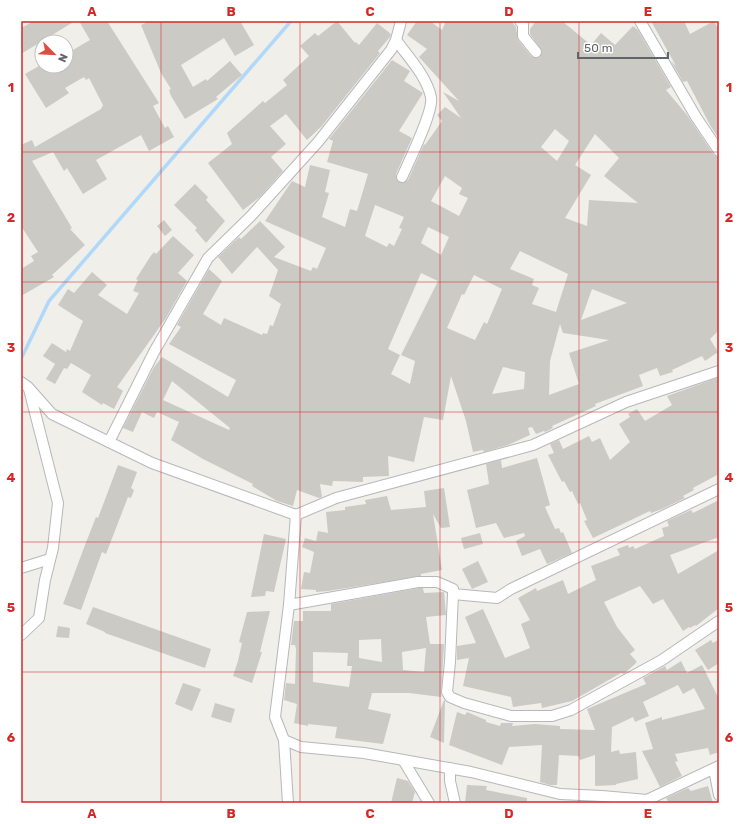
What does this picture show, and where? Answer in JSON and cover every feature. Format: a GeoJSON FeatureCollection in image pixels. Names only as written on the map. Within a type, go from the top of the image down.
{"type":"FeatureCollection","features":[{"type":"Feature","properties":{"kind":"street"},"geometry":{"type":"LineString","coordinates":[[109,442],[154,352],[208,258],[251,216],[318,142],[391,50],[396,40],[401,21]]}},
{"type":"Feature","properties":{"kind":"street"},"geometry":{"type":"LineString","coordinates":[[520,21],[523,24],[523,36],[536,52]]}},
{"type":"Feature","properties":{"kind":"street"},"geometry":{"type":"LineString","coordinates":[[640,21],[696,117],[719,151]]}},
{"type":"Feature","properties":{"kind":"street"},"geometry":{"type":"LineString","coordinates":[[396,40],[422,74],[432,98],[425,125],[402,177]]}},
{"type":"Feature","properties":{"kind":"street"},"geometry":{"type":"LineString","coordinates":[[25,385],[52,414],[152,463],[296,515],[336,498],[533,445],[626,402],[719,371]]}},
{"type":"Feature","properties":{"kind":"street"},"geometry":{"type":"LineString","coordinates":[[21,635],[39,618],[50,559],[58,503],[25,385]]}},
{"type":"Feature","properties":{"kind":"street"},"geometry":{"type":"LineString","coordinates":[[453,594],[497,598],[511,589],[719,489]]}},
{"type":"Feature","properties":{"kind":"street"},"geometry":{"type":"LineString","coordinates":[[288,803],[284,740],[275,717],[289,605],[296,515]]}},
{"type":"Feature","properties":{"kind":"street"},"geometry":{"type":"LineString","coordinates":[[21,568],[50,559]]}},
{"type":"Feature","properties":{"kind":"street"},"geometry":{"type":"LineString","coordinates":[[289,605],[418,582],[437,582],[453,589],[450,662],[447,692],[450,697],[464,703],[511,716],[552,716],[571,710],[662,660],[719,621]]}},
{"type":"Feature","properties":{"kind":"street"},"geometry":{"type":"LineString","coordinates":[[284,740],[302,747],[364,753],[471,772],[560,794],[602,796],[635,801],[647,800],[717,768],[719,795]]}},
{"type":"Feature","properties":{"kind":"street"},"geometry":{"type":"LineString","coordinates":[[403,760],[429,803]]}},
{"type":"Feature","properties":{"kind":"street"},"geometry":{"type":"LineString","coordinates":[[450,768],[450,781],[455,803]]}},
{"type":"Feature","properties":{"kind":"building"},"geometry":{"type":"Polygon","coordinates":[[[34,21],[75,21],[54,34],[34,34],[34,46],[21,54],[21,28],[34,21]]]}},
{"type":"Feature","properties":{"kind":"building"},"geometry":{"type":"Polygon","coordinates":[[[79,21],[107,21],[159,103],[153,106],[165,128],[168,126],[174,137],[149,151],[141,135],[96,160],[107,179],[83,194],[67,168],[64,171],[53,152],[32,161],[72,228],[70,229],[85,245],[52,275],[54,277],[21,296],[21,269],[34,261],[31,256],[38,252],[21,226],[21,145],[32,140],[35,147],[101,109],[103,105],[89,78],[86,80],[84,77],[65,88],[69,93],[46,108],[25,74],[34,69],[34,74],[74,74],[74,49],[90,40],[79,21]]]}},
{"type":"Feature","properties":{"kind":"building"},"geometry":{"type":"Polygon","coordinates":[[[150,21],[240,21],[254,45],[235,56],[224,38],[181,65],[193,87],[206,79],[207,81],[230,61],[242,75],[216,97],[218,99],[185,119],[171,96],[169,90],[171,89],[161,73],[141,25],[150,21]]]}},
{"type":"Feature","properties":{"kind":"building"},"geometry":{"type":"Polygon","coordinates":[[[337,21],[355,43],[356,42],[359,45],[377,23],[391,34],[378,51],[380,53],[321,127],[307,140],[286,114],[270,126],[286,144],[271,157],[283,171],[260,197],[243,210],[208,163],[232,144],[227,133],[263,101],[265,103],[287,85],[283,80],[309,56],[300,46],[315,33],[318,36],[337,21]]]}},
{"type":"Feature","properties":{"kind":"building"},"geometry":{"type":"Polygon","coordinates":[[[417,21],[430,21],[442,30],[446,21],[511,21],[516,27],[518,40],[531,56],[537,58],[540,57],[542,51],[530,34],[530,29],[536,21],[562,21],[591,45],[601,33],[615,45],[633,26],[638,30],[671,87],[666,90],[687,115],[714,155],[719,157],[719,330],[710,339],[718,352],[705,361],[702,356],[672,370],[673,372],[660,376],[657,368],[639,375],[643,386],[595,404],[596,406],[552,426],[553,428],[545,432],[536,434],[532,427],[528,428],[530,435],[508,445],[484,452],[483,450],[473,452],[466,421],[451,376],[443,420],[424,417],[414,462],[388,456],[389,476],[363,477],[363,482],[333,481],[332,486],[320,484],[322,497],[319,498],[297,490],[293,506],[277,501],[252,486],[253,484],[203,459],[171,440],[179,422],[157,412],[154,418],[142,412],[133,432],[123,428],[154,367],[162,357],[228,397],[236,380],[169,344],[181,327],[177,325],[209,269],[222,281],[203,314],[221,325],[224,318],[262,335],[263,333],[267,334],[270,325],[273,326],[281,304],[269,296],[278,270],[257,247],[232,274],[218,257],[239,237],[241,239],[260,221],[285,247],[274,257],[311,271],[313,267],[317,269],[326,248],[265,221],[292,181],[305,187],[310,165],[330,170],[325,192],[329,193],[322,217],[345,227],[350,209],[357,211],[368,174],[327,162],[333,141],[329,139],[392,60],[410,71],[404,81],[423,93],[399,131],[412,138],[396,174],[397,181],[402,183],[408,180],[424,144],[425,145],[442,121],[437,115],[445,107],[461,118],[443,92],[459,101],[419,57],[427,49],[407,35],[417,21]],[[555,129],[541,147],[557,161],[569,141],[555,129]],[[595,134],[575,165],[591,175],[565,218],[587,226],[589,200],[638,203],[604,176],[619,158],[595,134]],[[445,176],[431,201],[459,216],[468,198],[459,194],[462,188],[445,176]],[[375,205],[365,236],[387,247],[389,243],[394,246],[402,229],[399,228],[404,217],[375,205]],[[428,227],[421,243],[441,255],[449,237],[428,227]],[[520,251],[510,269],[534,279],[532,285],[539,288],[532,304],[556,312],[568,274],[520,251]],[[421,273],[388,349],[400,355],[391,374],[410,384],[415,361],[401,355],[438,281],[421,273]],[[474,275],[464,295],[462,294],[447,328],[475,340],[484,322],[487,324],[502,289],[474,275]],[[592,289],[581,320],[627,303],[592,289]],[[560,324],[550,361],[549,395],[579,384],[569,353],[609,340],[563,333],[560,324]],[[503,367],[492,394],[524,389],[525,372],[503,367]],[[172,381],[163,400],[229,430],[230,428],[172,381]]]}},
{"type":"Feature","properties":{"kind":"building"},"geometry":{"type":"Polygon","coordinates":[[[651,21],[684,21],[690,34],[714,21],[719,30],[719,139],[687,81],[683,82],[671,61],[676,66],[651,21]]]}},
{"type":"Feature","properties":{"kind":"building"},"geometry":{"type":"Polygon","coordinates":[[[195,184],[208,197],[206,200],[225,221],[206,243],[195,230],[197,228],[174,205],[195,184]]]}},
{"type":"Feature","properties":{"kind":"building"},"geometry":{"type":"Polygon","coordinates":[[[164,220],[172,230],[165,236],[157,226],[164,220]]]}},
{"type":"Feature","properties":{"kind":"building"},"geometry":{"type":"Polygon","coordinates":[[[173,236],[194,255],[178,273],[187,281],[166,318],[117,387],[123,391],[114,409],[103,403],[102,405],[82,392],[91,375],[71,363],[67,369],[64,368],[55,384],[46,379],[55,364],[43,356],[52,343],[66,352],[67,349],[70,351],[83,321],[58,305],[68,289],[74,293],[92,272],[107,285],[98,295],[127,314],[139,293],[133,291],[138,280],[136,279],[154,252],[156,254],[173,236]]]}},
{"type":"Feature","properties":{"kind":"building"},"geometry":{"type":"Polygon","coordinates":[[[717,378],[719,383],[719,474],[693,488],[694,490],[683,496],[685,498],[662,509],[651,513],[650,511],[593,538],[584,521],[587,520],[580,503],[578,504],[572,491],[570,492],[564,481],[562,482],[548,455],[554,453],[550,444],[559,440],[563,449],[589,436],[592,442],[600,438],[610,460],[630,442],[619,424],[630,417],[628,414],[637,409],[645,421],[672,405],[667,396],[717,378]]]}},
{"type":"Feature","properties":{"kind":"building"},"geometry":{"type":"Polygon","coordinates":[[[537,458],[550,505],[545,507],[555,529],[559,528],[561,533],[563,532],[572,553],[547,564],[540,549],[522,556],[516,541],[525,536],[524,533],[504,538],[496,523],[476,528],[467,490],[489,484],[486,464],[501,460],[502,468],[537,458]]]}},
{"type":"Feature","properties":{"kind":"building"},"geometry":{"type":"Polygon","coordinates":[[[118,465],[137,472],[131,488],[134,490],[131,498],[128,497],[106,554],[102,552],[81,610],[63,604],[96,517],[98,518],[118,465]]]}},
{"type":"Feature","properties":{"kind":"building"},"geometry":{"type":"Polygon","coordinates":[[[444,488],[450,527],[441,528],[433,514],[442,570],[421,574],[421,576],[328,591],[316,592],[316,590],[301,589],[304,572],[310,573],[314,552],[302,547],[305,538],[316,541],[318,531],[328,533],[326,512],[345,510],[345,507],[366,504],[365,500],[387,496],[391,510],[426,507],[424,491],[444,488]]]}},
{"type":"Feature","properties":{"kind":"building"},"geometry":{"type":"Polygon","coordinates":[[[719,500],[719,537],[670,555],[678,574],[719,550],[719,608],[696,626],[689,627],[683,631],[663,599],[653,604],[640,586],[604,602],[617,627],[635,650],[630,654],[637,662],[624,674],[621,673],[572,701],[542,708],[541,703],[513,707],[511,697],[463,686],[469,658],[457,660],[457,646],[476,643],[465,617],[483,609],[505,658],[530,648],[521,624],[530,620],[518,598],[536,588],[537,591],[563,580],[568,594],[596,580],[591,566],[620,555],[617,549],[628,545],[629,548],[633,546],[635,549],[664,536],[662,528],[669,526],[667,521],[691,510],[693,513],[719,500]]]}},
{"type":"Feature","properties":{"kind":"building"},"geometry":{"type":"Polygon","coordinates":[[[480,533],[483,544],[464,549],[461,538],[480,533]]]}},
{"type":"Feature","properties":{"kind":"building"},"geometry":{"type":"Polygon","coordinates":[[[264,534],[286,539],[274,592],[266,591],[265,596],[251,597],[264,534]]]}},
{"type":"Feature","properties":{"kind":"building"},"geometry":{"type":"Polygon","coordinates":[[[478,561],[488,582],[472,589],[462,569],[478,561]]]}},
{"type":"Feature","properties":{"kind":"building"},"geometry":{"type":"Polygon","coordinates":[[[419,588],[423,588],[424,593],[444,592],[446,615],[426,617],[430,644],[444,644],[441,697],[409,693],[372,693],[368,709],[391,714],[383,744],[335,738],[337,727],[308,724],[308,726],[294,723],[297,704],[284,700],[286,683],[295,684],[296,649],[295,645],[291,645],[294,621],[303,621],[303,611],[331,611],[331,604],[419,588]],[[381,639],[359,640],[359,658],[382,662],[381,639]],[[426,648],[402,652],[403,670],[424,672],[426,648]],[[313,652],[313,682],[349,687],[352,666],[347,666],[348,653],[313,652]]]}},
{"type":"Feature","properties":{"kind":"building"},"geometry":{"type":"Polygon","coordinates":[[[93,607],[211,649],[205,668],[105,633],[86,624],[93,607]]]}},
{"type":"Feature","properties":{"kind":"building"},"geometry":{"type":"Polygon","coordinates":[[[270,611],[260,652],[262,652],[252,683],[233,676],[242,643],[239,642],[247,612],[270,611]]]}},
{"type":"Feature","properties":{"kind":"building"},"geometry":{"type":"Polygon","coordinates":[[[58,626],[70,628],[69,638],[56,637],[58,626]]]}},
{"type":"Feature","properties":{"kind":"building"},"geometry":{"type":"Polygon","coordinates":[[[719,639],[719,663],[708,670],[695,650],[711,640],[713,643],[719,639]]]}},
{"type":"Feature","properties":{"kind":"building"},"geometry":{"type":"Polygon","coordinates":[[[681,661],[687,673],[702,665],[719,699],[719,752],[710,755],[708,748],[675,754],[678,761],[675,762],[682,776],[660,787],[642,751],[653,749],[645,723],[662,717],[662,720],[705,709],[694,688],[683,694],[678,685],[643,702],[649,716],[635,722],[633,717],[612,727],[611,752],[619,750],[620,754],[636,752],[638,779],[616,785],[595,786],[595,755],[580,760],[579,756],[559,755],[557,785],[550,785],[540,782],[542,745],[509,747],[502,765],[449,745],[457,712],[465,715],[467,712],[486,720],[486,722],[500,726],[501,723],[513,723],[512,726],[535,724],[560,726],[560,729],[595,730],[587,709],[646,684],[643,678],[665,666],[667,670],[681,661]]]}},
{"type":"Feature","properties":{"kind":"building"},"geometry":{"type":"Polygon","coordinates":[[[183,683],[201,689],[192,711],[175,704],[183,683]]]}},
{"type":"Feature","properties":{"kind":"building"},"geometry":{"type":"Polygon","coordinates":[[[444,700],[445,701],[444,743],[430,737],[444,700]]]}},
{"type":"Feature","properties":{"kind":"building"},"geometry":{"type":"Polygon","coordinates":[[[215,703],[235,709],[231,723],[211,717],[215,703]]]}},
{"type":"Feature","properties":{"kind":"building"},"geometry":{"type":"Polygon","coordinates":[[[397,778],[408,781],[415,792],[412,803],[391,803],[397,778]]]}},
{"type":"Feature","properties":{"kind":"building"},"geometry":{"type":"Polygon","coordinates":[[[467,785],[487,786],[486,790],[527,798],[527,803],[465,803],[467,785]]]}},
{"type":"Feature","properties":{"kind":"building"},"geometry":{"type":"Polygon","coordinates":[[[708,786],[713,803],[669,803],[666,798],[688,788],[691,791],[708,786]]]}},
{"type":"Feature","properties":{"kind":"waterway"},"geometry":{"type":"LineString","coordinates":[[21,359],[49,301],[291,21]]}}]}
